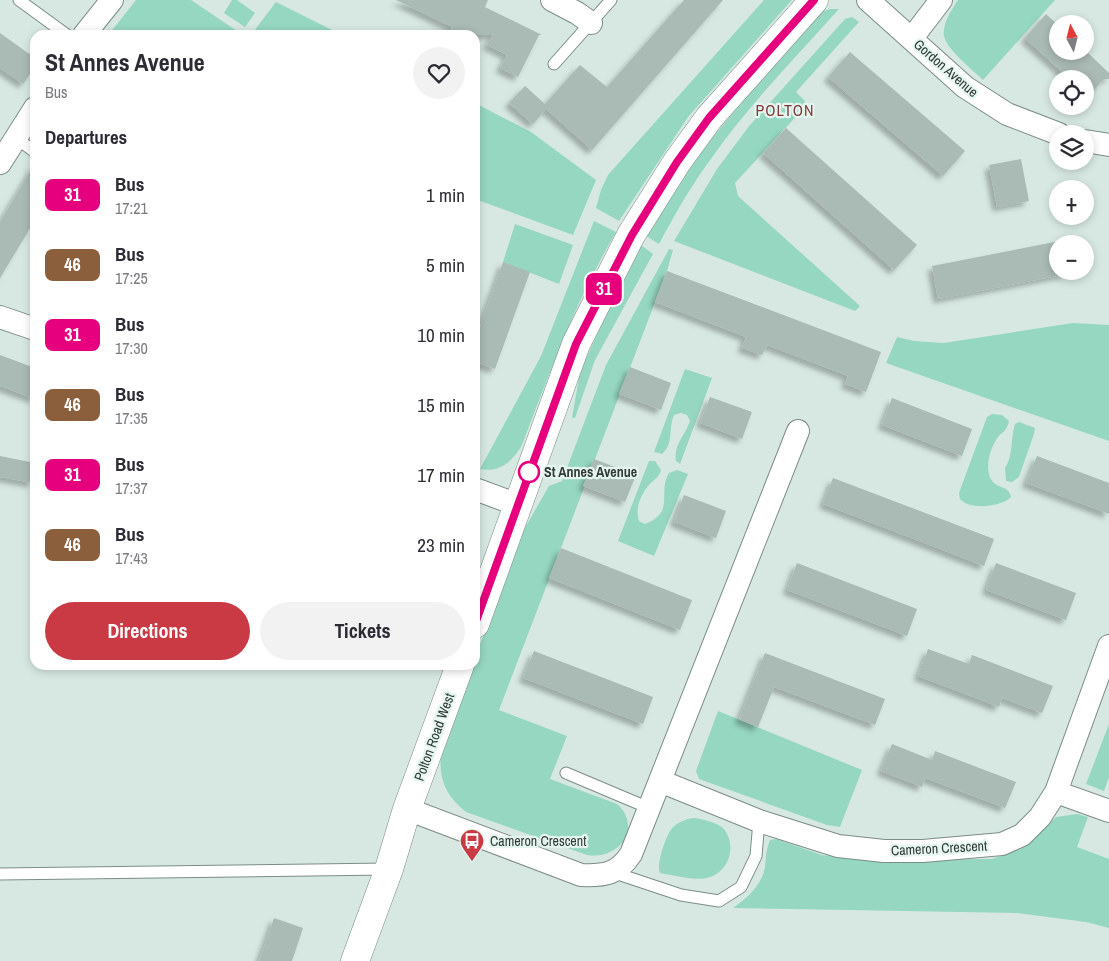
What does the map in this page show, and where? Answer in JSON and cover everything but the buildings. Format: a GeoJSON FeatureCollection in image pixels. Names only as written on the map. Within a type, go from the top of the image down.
{"type":"FeatureCollection","features":[{"type":"Feature","properties":{"kind":"street"},"geometry":{"type":"LineString","coordinates":[[88,30],[112,0]]}},
{"type":"Feature","properties":{"kind":"street"},"geometry":{"type":"LineString","coordinates":[[552,0],[577,13],[591,23]]}},
{"type":"Feature","properties":{"kind":"street"},"geometry":{"type":"LineString","coordinates":[[480,610],[576,344],[632,235],[677,162],[709,118],[814,0]]}},
{"type":"Feature","properties":{"kind":"street","name":"Gordon Avenue"},"geometry":{"type":"LineString","coordinates":[[868,0],[965,88],[1007,114],[1049,130]]}},
{"type":"Feature","properties":{"kind":"street"},"geometry":{"type":"LineString","coordinates":[[912,38],[941,0]]}},
{"type":"Feature","properties":{"kind":"street"},"geometry":{"type":"LineString","coordinates":[[0,163],[30,116]]}},
{"type":"Feature","properties":{"kind":"street"},"geometry":{"type":"LineString","coordinates":[[1094,142],[1109,145]]}},
{"type":"Feature","properties":{"kind":"street"},"geometry":{"type":"LineString","coordinates":[[0,317],[30,327]]}},
{"type":"Feature","properties":{"kind":"street"},"geometry":{"type":"LineString","coordinates":[[407,809],[581,875],[597,876],[612,872],[624,865],[631,854],[798,431]]}},
{"type":"Feature","properties":{"kind":"street"},"geometry":{"type":"LineString","coordinates":[[480,491],[518,505]]}},
{"type":"Feature","properties":{"kind":"street","name":"Cameron Crescent"},"geometry":{"type":"LineString","coordinates":[[660,781],[759,821],[838,846],[884,851],[923,851],[1002,844],[1022,835],[1040,816],[1056,792],[1109,646]]}},
{"type":"Feature","properties":{"kind":"street","name":"Polton Road West"},"geometry":{"type":"LineString","coordinates":[[355,961],[389,869],[407,809],[458,670]]}},
{"type":"Feature","properties":{"kind":"street"},"geometry":{"type":"LineString","coordinates":[[1056,792],[1109,812]]}},
{"type":"Feature","properties":{"kind":"lane"},"geometry":{"type":"LineString","coordinates":[[19,0],[60,30]]}},
{"type":"Feature","properties":{"kind":"lane"},"geometry":{"type":"LineString","coordinates":[[554,64],[611,0]]}},
{"type":"Feature","properties":{"kind":"lane"},"geometry":{"type":"LineString","coordinates":[[16,138],[30,148]]}},
{"type":"Feature","properties":{"kind":"lane"},"geometry":{"type":"LineString","coordinates":[[566,773],[649,808]]}},
{"type":"Feature","properties":{"kind":"lane"},"geometry":{"type":"LineString","coordinates":[[612,872],[681,894],[719,901],[742,887],[756,856],[759,821]]}},
{"type":"Feature","properties":{"kind":"lane"},"geometry":{"type":"LineString","coordinates":[[0,874],[389,869]]}},
{"type":"Feature","properties":{"kind":"green space"},"geometry":{"type":"Polygon","coordinates":[[[136,0],[191,0],[236,30],[112,30],[136,0]]]}},
{"type":"Feature","properties":{"kind":"green space"},"geometry":{"type":"Polygon","coordinates":[[[232,0],[237,0],[255,13],[245,27],[224,13],[232,0]]]}},
{"type":"Feature","properties":{"kind":"green space"},"geometry":{"type":"Polygon","coordinates":[[[764,0],[792,0],[688,117],[619,221],[596,208],[608,175],[764,0]]]}},
{"type":"Feature","properties":{"kind":"green space"},"geometry":{"type":"Polygon","coordinates":[[[958,0],[1055,0],[983,80],[955,53],[946,42],[944,36],[946,22],[958,0]]]}},
{"type":"Feature","properties":{"kind":"green space"},"geometry":{"type":"Polygon","coordinates":[[[276,2],[332,30],[255,30],[276,2]]]}},
{"type":"Feature","properties":{"kind":"green space"},"geometry":{"type":"Polygon","coordinates":[[[839,9],[738,123],[701,173],[659,244],[646,236],[700,152],[820,12],[839,9]]]}},
{"type":"Feature","properties":{"kind":"green space"},"geometry":{"type":"Polygon","coordinates":[[[852,17],[859,22],[796,92],[805,101],[803,109],[735,183],[738,196],[860,306],[855,311],[674,241],[717,169],[750,125],[845,19],[852,17]]]}},
{"type":"Feature","properties":{"kind":"green space"},"geometry":{"type":"Polygon","coordinates":[[[480,106],[531,132],[596,180],[573,235],[480,201],[480,106]]]}},
{"type":"Feature","properties":{"kind":"green space"},"geometry":{"type":"Polygon","coordinates":[[[594,221],[616,232],[576,310],[522,445],[510,461],[500,467],[487,470],[480,469],[541,356],[594,221]]]}},
{"type":"Feature","properties":{"kind":"green space"},"geometry":{"type":"Polygon","coordinates":[[[515,224],[573,245],[559,284],[503,262],[515,224]]]}},
{"type":"Feature","properties":{"kind":"green space"},"geometry":{"type":"Polygon","coordinates":[[[641,245],[653,254],[595,360],[575,418],[572,418],[580,372],[630,262],[641,245]]]}},
{"type":"Feature","properties":{"kind":"green space"},"geometry":{"type":"Polygon","coordinates":[[[669,249],[673,250],[667,271],[499,710],[567,736],[550,779],[617,804],[626,816],[628,830],[626,837],[617,848],[607,853],[587,855],[466,812],[452,799],[447,791],[442,776],[441,758],[442,748],[471,670],[480,670],[480,644],[519,538],[549,486],[562,481],[606,365],[669,249]]]}},
{"type":"Feature","properties":{"kind":"green space"},"geometry":{"type":"Polygon","coordinates":[[[1073,323],[1109,325],[1109,441],[886,363],[897,337],[914,341],[944,343],[1073,323]]]}},
{"type":"Feature","properties":{"kind":"green space"},"geometry":{"type":"Polygon","coordinates":[[[685,369],[712,378],[680,464],[676,461],[676,450],[690,421],[687,415],[681,413],[674,415],[666,450],[662,454],[654,452],[685,369]]]}},
{"type":"Feature","properties":{"kind":"green space"},"geometry":{"type":"Polygon","coordinates":[[[992,414],[1002,415],[1009,421],[991,450],[988,467],[990,478],[998,486],[1006,489],[1011,497],[1008,500],[993,505],[969,505],[960,499],[959,493],[987,417],[992,414]]]}},
{"type":"Feature","properties":{"kind":"green space"},"geometry":{"type":"Polygon","coordinates":[[[1019,422],[1035,428],[1034,434],[1019,477],[1012,482],[1006,481],[1005,468],[1010,457],[1015,424],[1019,422]]]}},
{"type":"Feature","properties":{"kind":"green space"},"geometry":{"type":"Polygon","coordinates":[[[649,461],[655,461],[661,470],[645,490],[639,503],[639,521],[645,524],[660,514],[663,508],[666,480],[669,473],[677,470],[688,474],[654,556],[618,541],[649,461]]]}},
{"type":"Feature","properties":{"kind":"green space"},"geometry":{"type":"Polygon","coordinates":[[[718,711],[862,770],[840,827],[827,825],[699,779],[696,771],[718,711]]]}},
{"type":"Feature","properties":{"kind":"green space"},"geometry":{"type":"Polygon","coordinates":[[[1109,724],[1109,777],[1104,791],[1086,784],[1109,724]]]}},
{"type":"Feature","properties":{"kind":"green space"},"geometry":{"type":"Polygon","coordinates":[[[1077,814],[1088,817],[1077,847],[1109,859],[1109,928],[1086,922],[1017,913],[733,908],[761,880],[770,840],[776,839],[822,855],[861,860],[992,859],[1028,844],[1056,817],[1077,814]]]}},
{"type":"Feature","properties":{"kind":"green space"},"geometry":{"type":"Polygon","coordinates":[[[694,818],[713,822],[723,828],[728,835],[730,850],[726,864],[715,875],[703,879],[660,873],[660,858],[670,831],[680,822],[694,818]]]}},
{"type":"Feature","properties":{"kind":"bus line","name":"31"},"geometry":{"type":"LineString","coordinates":[[480,610],[576,344],[632,235],[677,162],[709,118],[814,0]]}},
{"type":"Feature","properties":{"kind":"place","name":"St Annes Avenue"},"geometry":{"type":"Point","coordinates":[529,472]}},
{"type":"Feature","properties":{"kind":"place","name":"Cameron Crescent"},"geometry":{"type":"Point","coordinates":[472,862]}},
{"type":"Feature","properties":{"kind":"district","name":"POLTON"},"geometry":{"type":"Point","coordinates":[785,110]}}]}
